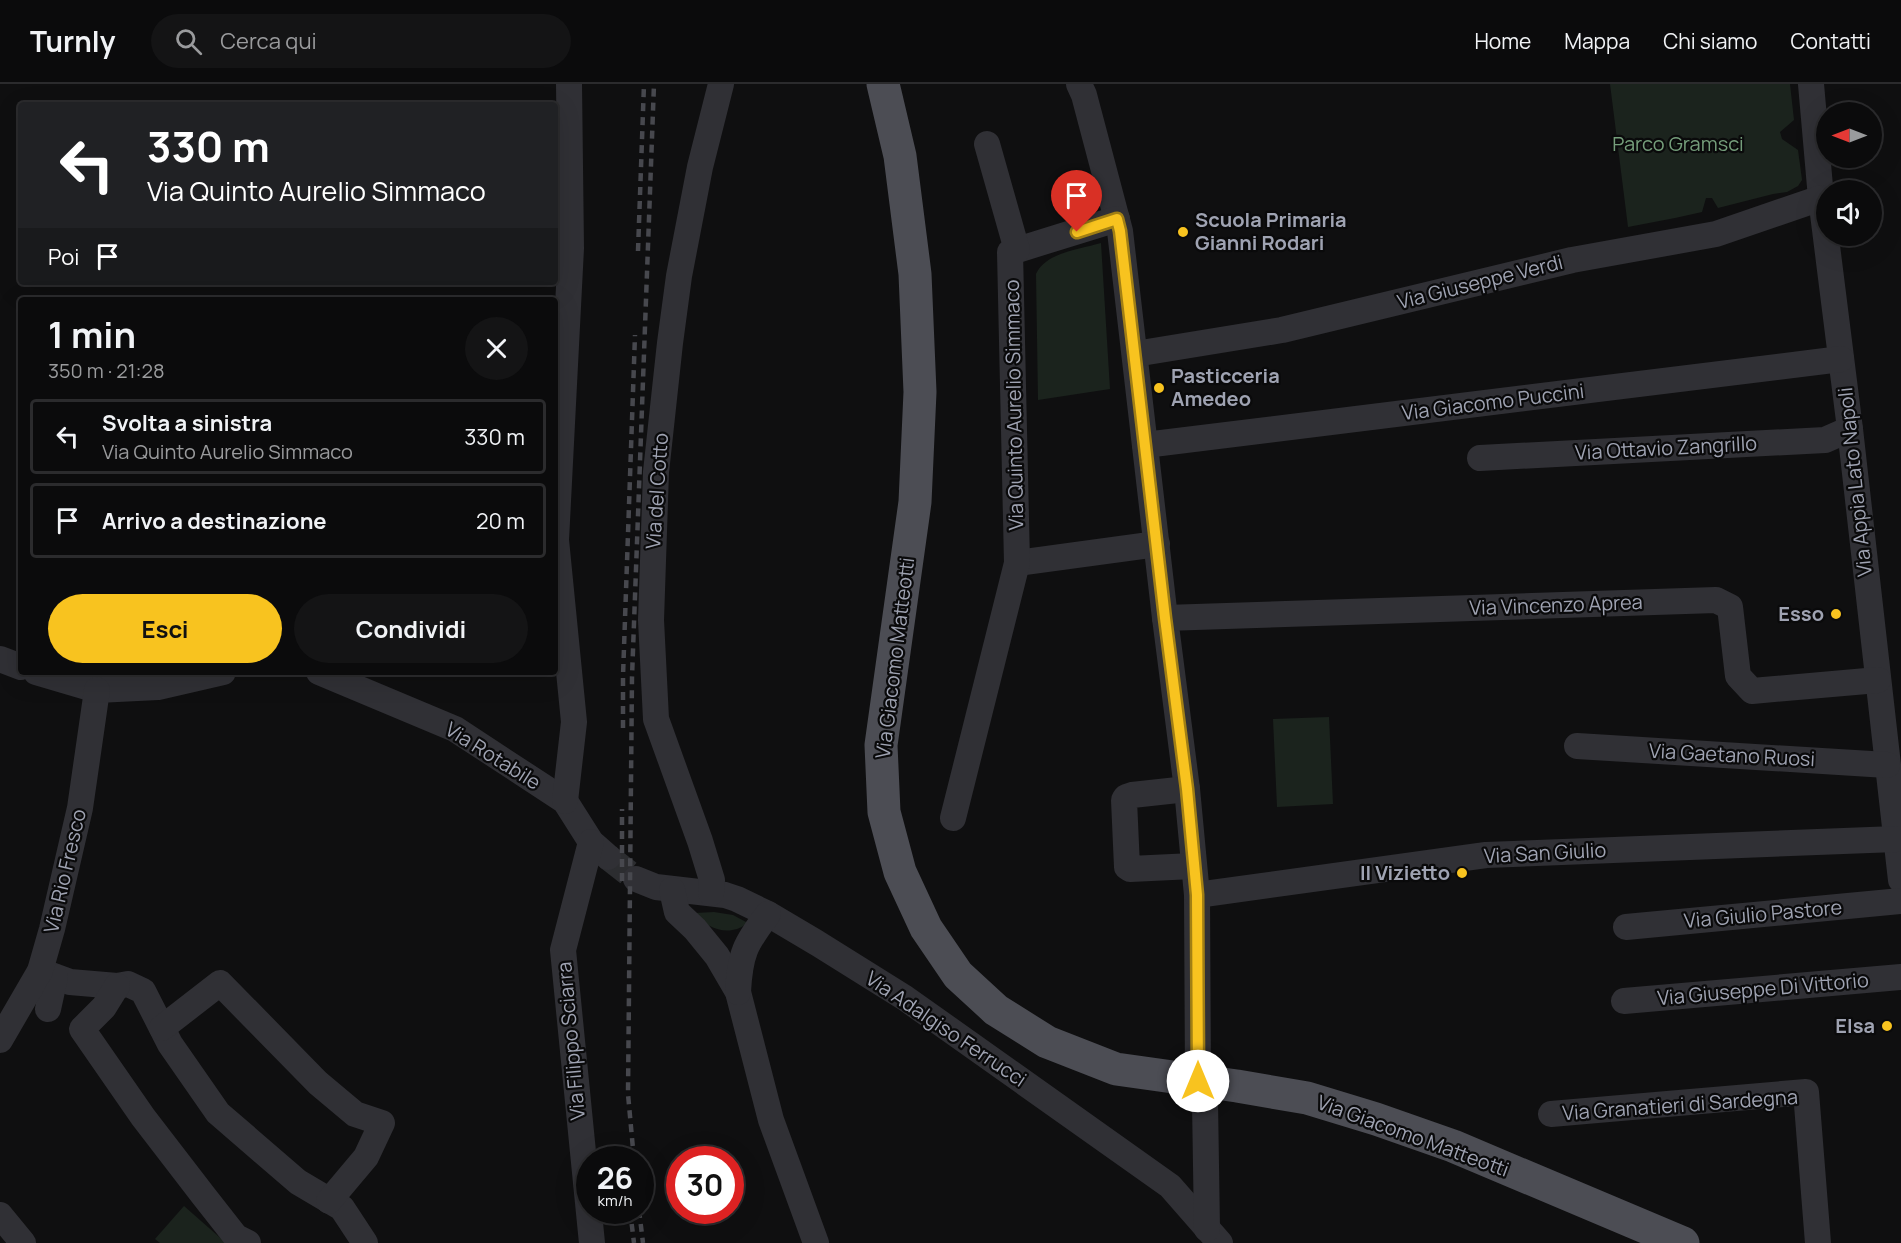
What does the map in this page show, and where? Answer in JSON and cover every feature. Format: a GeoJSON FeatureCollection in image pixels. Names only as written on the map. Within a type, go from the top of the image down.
{"type":"FeatureCollection","features":[{"type":"Feature","properties":{"kind":"main road","name":"Via Giacomo Matteotti"},"geometry":{"type":"LineString","coordinates":[[864,84],[881,157],[897,280],[903,392],[898,502],[862,735],[862,809],[878,877],[906,936],[946,990],[985,1028],[1034,1059],[1108,1088],[1201,1091],[1238,1086],[1307,1098],[1453,1146],[1683,1243]]}},
{"type":"Feature","properties":{"kind":"main road","name":"Via Giacomo Matteotti"},"geometry":{"type":"LineString","coordinates":[[883,84],[900,156],[915,274],[920,392],[915,502],[881,745],[884,812],[900,872],[926,928],[958,975],[996,1010],[1047,1042],[1116,1069],[1201,1091],[1236,1104],[1369,1135],[1628,1243]]}},
{"type":"Feature","properties":{"kind":"street"},"geometry":{"type":"LineString","coordinates":[[558,504],[572,248],[569,84]]}},
{"type":"Feature","properties":{"kind":"street","name":"Via del Cotto"},"geometry":{"type":"LineString","coordinates":[[711,893],[712,880],[706,860],[656,718],[651,620],[656,472],[670,343],[679,276],[700,167],[721,84]]}},
{"type":"Feature","properties":{"kind":"street"},"geometry":{"type":"LineString","coordinates":[[1079,84],[1084,95],[1120,231],[1187,789],[1197,895],[1204,1143],[1214,1236]]}},
{"type":"Feature","properties":{"kind":"street","name":"Via Appia Lato Napoli"},"geometry":{"type":"LineString","coordinates":[[1811,84],[1819,180]]}},
{"type":"Feature","properties":{"kind":"street","name":"Via Quinto Aurelio Simmaco"},"geometry":{"type":"LineString","coordinates":[[987,144],[1017,250]]}},
{"type":"Feature","properties":{"kind":"street","name":"Via Giuseppe Verdi"},"geometry":{"type":"LineString","coordinates":[[1135,354],[1282,330],[1572,260],[1716,234],[1816,200]]}},
{"type":"Feature","properties":{"kind":"street","name":"Via Quinto Aurelio Simmaco"},"geometry":{"type":"LineString","coordinates":[[953,818],[1017,563],[1010,252],[1117,219]]}},
{"type":"Feature","properties":{"kind":"street","name":"Via Appia Lato Napoli"},"geometry":{"type":"LineString","coordinates":[[1827,246],[1901,880]]}},
{"type":"Feature","properties":{"kind":"street","name":"Via Giacomo Puccini"},"geometry":{"type":"LineString","coordinates":[[1145,445],[1841,358]]}},
{"type":"Feature","properties":{"kind":"street","name":"Via Ottavio Zangrillo"},"geometry":{"type":"LineString","coordinates":[[1480,458],[1825,440],[1850,429]]}},
{"type":"Feature","properties":{"kind":"street"},"geometry":{"type":"LineString","coordinates":[[1017,563],[1156,544]]}},
{"type":"Feature","properties":{"kind":"street"},"geometry":{"type":"LineString","coordinates":[[558,560],[574,722],[565,801]]}},
{"type":"Feature","properties":{"kind":"street","name":"Via Vincenzo Aprea"},"geometry":{"type":"LineString","coordinates":[[1165,618],[1716,600],[1730,607],[1738,676],[1752,691],[1878,680]]}},
{"type":"Feature","properties":{"kind":"street"},"geometry":{"type":"LineString","coordinates":[[46,675],[97,690],[158,687],[210,675]]}},
{"type":"Feature","properties":{"kind":"street","name":"Via Rotabile"},"geometry":{"type":"LineString","coordinates":[[325,675],[455,729],[565,801]]}},
{"type":"Feature","properties":{"kind":"street","name":"Via Rio Fresco"},"geometry":{"type":"LineString","coordinates":[[0,1040],[47,974],[52,929],[80,808],[97,690]]}},
{"type":"Feature","properties":{"kind":"street","name":"Via Gaetano Ruosi"},"geometry":{"type":"LineString","coordinates":[[1577,746],[1887,765]]}},
{"type":"Feature","properties":{"kind":"street"},"geometry":{"type":"LineString","coordinates":[[1187,789],[1126,797],[1124,800],[1127,867],[1193,866]]}},
{"type":"Feature","properties":{"kind":"street","name":"Via Filippo Sciarra"},"geometry":{"type":"LineString","coordinates":[[565,801],[600,849],[563,950],[592,1243]]}},
{"type":"Feature","properties":{"kind":"street","name":"Via San Giulio"},"geometry":{"type":"LineString","coordinates":[[1197,895],[1486,855],[1896,839]]}},
{"type":"Feature","properties":{"kind":"street","name":"Via Adalgiso Ferrucci"},"geometry":{"type":"LineString","coordinates":[[636,879],[656,887],[711,893],[737,899],[768,914],[905,998],[1170,1186],[1214,1236]]}},
{"type":"Feature","properties":{"kind":"street"},"geometry":{"type":"LineString","coordinates":[[672,890],[677,912],[695,929],[717,956],[738,992],[771,1120],[816,1243]]}},
{"type":"Feature","properties":{"kind":"street","name":"Via Giulio Pastore"},"geometry":{"type":"LineString","coordinates":[[1626,927],[1901,900]]}},
{"type":"Feature","properties":{"kind":"street"},"geometry":{"type":"LineString","coordinates":[[738,992],[739,967],[744,947],[768,914]]}},
{"type":"Feature","properties":{"kind":"street"},"geometry":{"type":"LineString","coordinates":[[695,929],[717,937],[729,938],[753,934]]}},
{"type":"Feature","properties":{"kind":"street"},"geometry":{"type":"LineString","coordinates":[[48,1009],[47,974],[70,982],[117,986],[128,984],[144,991],[170,1044],[218,1113],[298,1182],[342,1208],[360,1240]]}},
{"type":"Feature","properties":{"kind":"street","name":"Via Giuseppe Di Vittorio"},"geometry":{"type":"LineString","coordinates":[[1624,1001],[1901,977]]}},
{"type":"Feature","properties":{"kind":"street"},"geometry":{"type":"LineString","coordinates":[[162,1028],[220,983],[318,1083],[354,1113],[382,1123],[366,1157],[329,1200]]}},
{"type":"Feature","properties":{"kind":"street"},"geometry":{"type":"LineString","coordinates":[[117,986],[104,1007],[82,1029],[143,1117],[202,1195],[236,1237],[248,1243]]}},
{"type":"Feature","properties":{"kind":"street","name":"Via Granatieri di Sardegna"},"geometry":{"type":"LineString","coordinates":[[1551,1114],[1806,1092],[1818,1243]]}},
{"type":"Feature","properties":{"kind":"street"},"geometry":{"type":"LineString","coordinates":[[0,1215],[23,1243]]}},
{"type":"Feature","properties":{"kind":"green space","name":"Parco Gramsci"},"geometry":{"type":"Polygon","coordinates":[[[1610,84],[1790,84],[1794,120],[1780,132],[1782,139],[1798,150],[1802,180],[1798,186],[1787,192],[1718,208],[1712,198],[1706,198],[1702,212],[1628,227],[1610,84]]]}},
{"type":"Feature","properties":{"kind":"green space"},"geometry":{"type":"Polygon","coordinates":[[[1101,243],[1110,389],[1038,400],[1036,274],[1041,267],[1056,256],[1101,243]]]}},
{"type":"Feature","properties":{"kind":"green space"},"geometry":{"type":"Polygon","coordinates":[[[1329,717],[1333,804],[1277,807],[1273,719],[1329,717]]]}},
{"type":"Feature","properties":{"kind":"green space"},"geometry":{"type":"Polygon","coordinates":[[[714,912],[733,915],[746,924],[733,930],[719,929],[705,923],[695,913],[714,912]]]}},
{"type":"Feature","properties":{"kind":"green space"},"geometry":{"type":"Polygon","coordinates":[[[184,1206],[226,1243],[160,1243],[155,1239],[184,1206]]]}},
{"type":"Feature","properties":{"kind":"tunnel"},"geometry":{"type":"LineString","coordinates":[[608,857],[636,879]]}},
{"type":"Feature","properties":{"kind":"railway"},"geometry":{"type":"LineString","coordinates":[[638,251],[644,84]]}},
{"type":"Feature","properties":{"kind":"railway"},"geometry":{"type":"LineString","coordinates":[[633,1146],[628,1094],[632,677],[654,84]]}},
{"type":"Feature","properties":{"kind":"railway"},"geometry":{"type":"LineString","coordinates":[[623,728],[635,335]]}},
{"type":"Feature","properties":{"kind":"railway"},"geometry":{"type":"LineString","coordinates":[[622,809],[622,881]]}},
{"type":"Feature","properties":{"kind":"railway"},"geometry":{"type":"LineString","coordinates":[[632,1224],[634,1243]]}},
{"type":"Feature","properties":{"kind":"railway"},"geometry":{"type":"LineString","coordinates":[[641,1224],[643,1243]]}},
{"type":"Feature","properties":{"kind":"place","name":"Scuola Primaria Gianni Rodari"},"geometry":{"type":"Point","coordinates":[1183,232]}},
{"type":"Feature","properties":{"kind":"place","name":"Pasticceria Amedeo"},"geometry":{"type":"Point","coordinates":[1159,388]}},
{"type":"Feature","properties":{"kind":"place","name":"Esso"},"geometry":{"type":"Point","coordinates":[1836,614]}},
{"type":"Feature","properties":{"kind":"place","name":"Il Vizietto"},"geometry":{"type":"Point","coordinates":[1462,873]}},
{"type":"Feature","properties":{"kind":"place","name":"Elsa"},"geometry":{"type":"Point","coordinates":[1887,1026]}},
{"type":"Feature","properties":{"kind":"route"},"geometry":{"type":"LineString","coordinates":[[1077,232],[1117,219],[1120,231],[1187,789],[1197,895],[1198,1081]]}}]}
